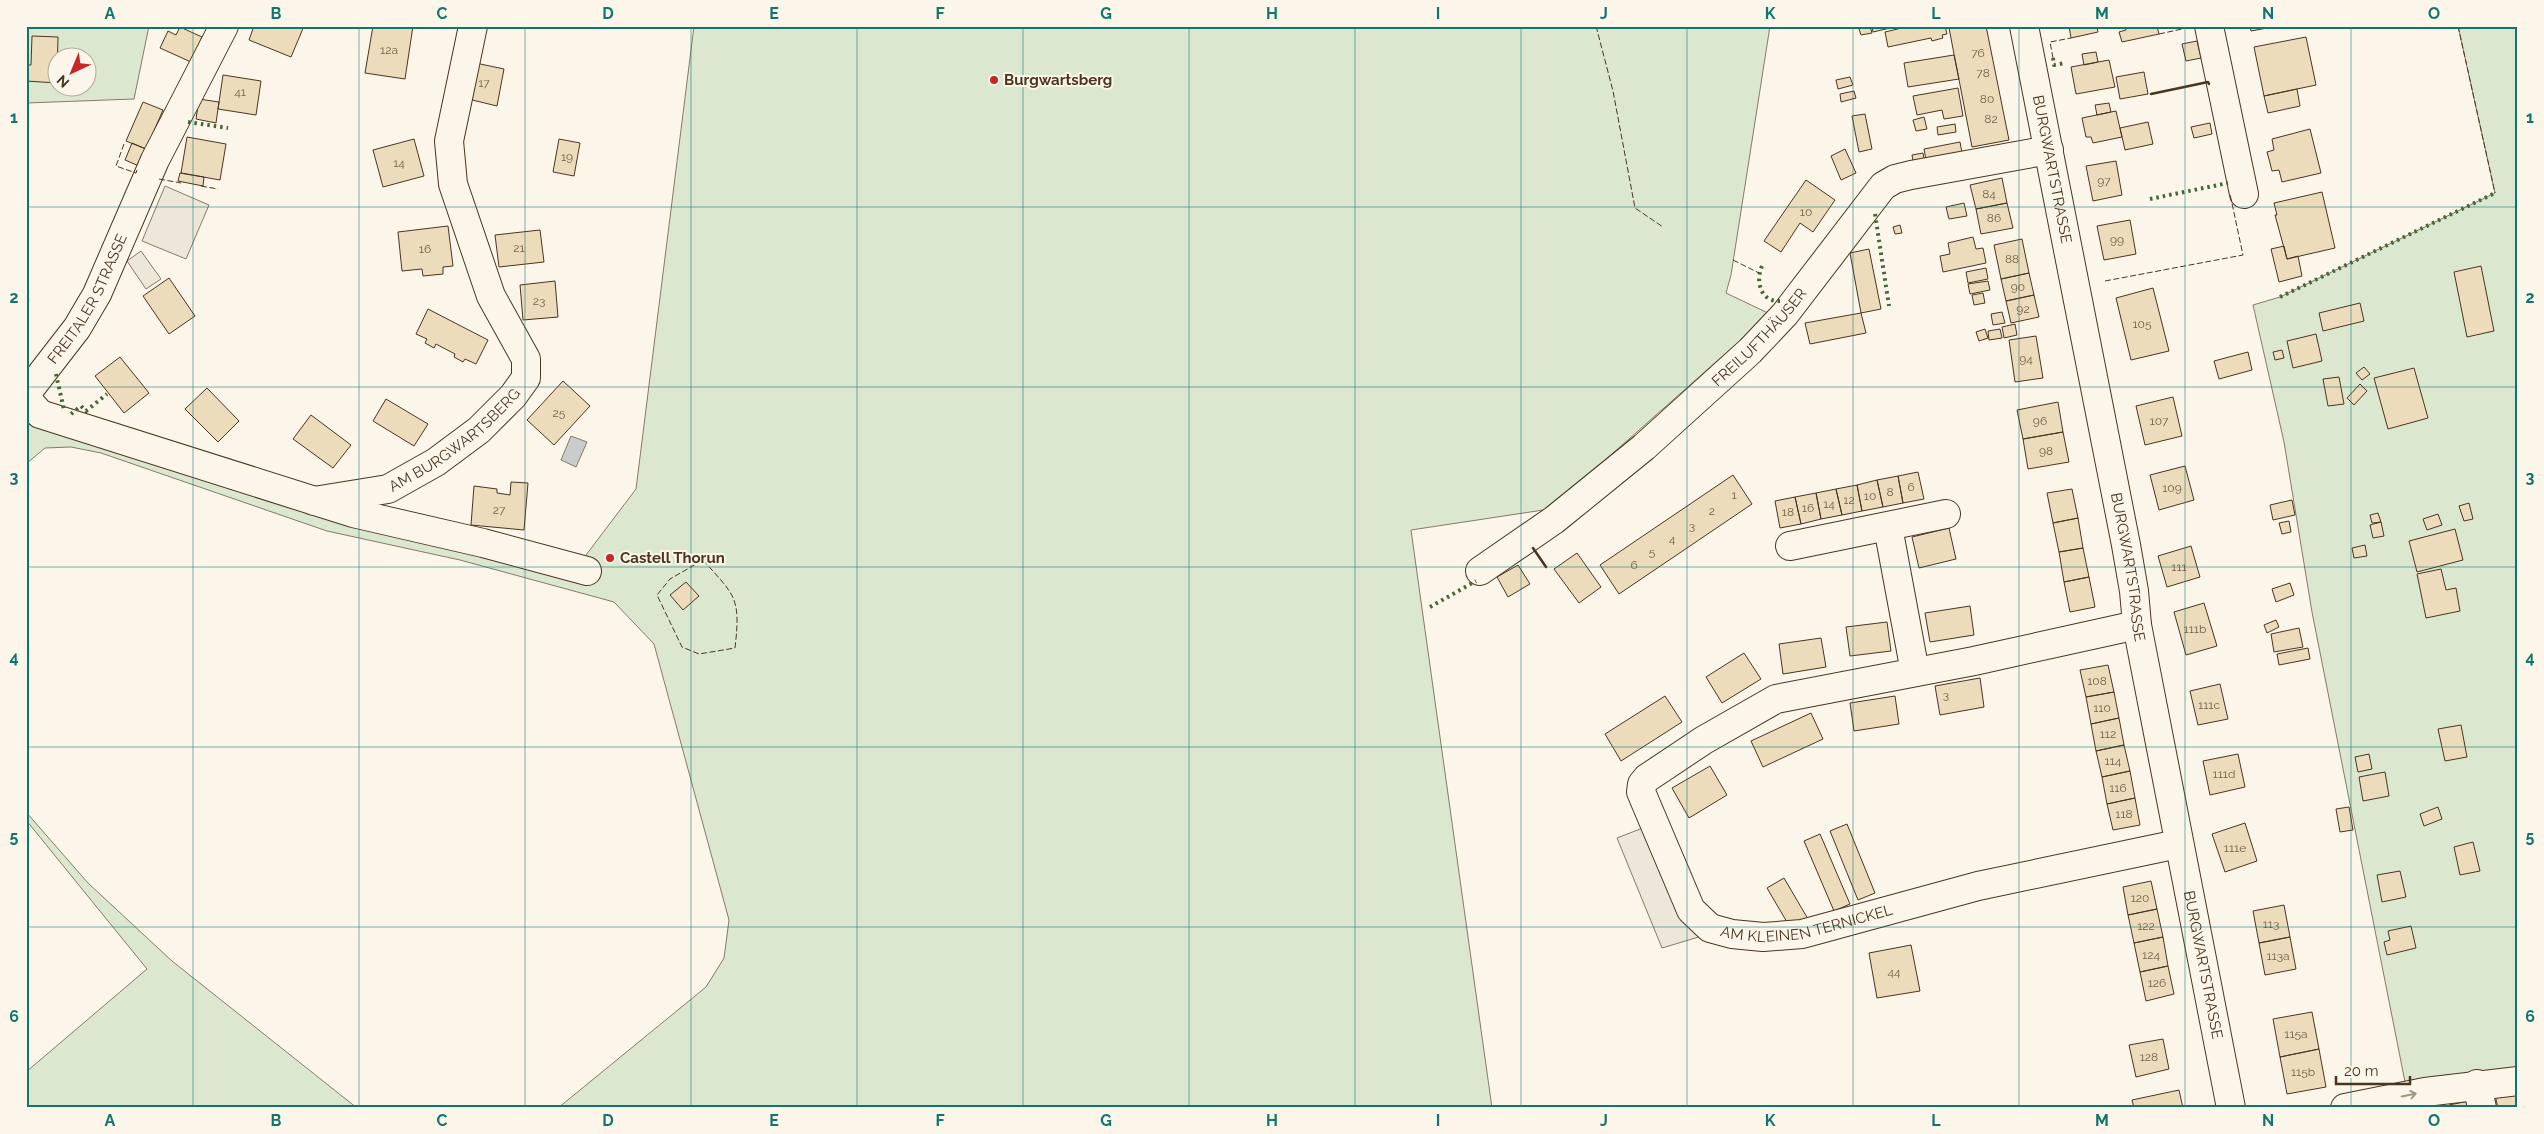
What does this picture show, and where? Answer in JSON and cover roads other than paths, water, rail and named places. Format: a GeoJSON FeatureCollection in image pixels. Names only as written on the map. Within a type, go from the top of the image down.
{"type":"FeatureCollection","features":[{"type":"Feature","properties":{"kind":"street","name":"FREITALER STRASSE"},"geometry":{"type":"LineString","coordinates":[[26,394],[77,328],[97,294],[155,160],[224,26]]}},
{"type":"Feature","properties":{"kind":"street","name":"AM BURGWARTSBERG"},"geometry":{"type":"LineString","coordinates":[[26,398],[40,414],[314,501],[388,488],[436,462],[479,430],[513,396],[526,378],[526,359],[491,296],[453,184],[449,141],[473,26]]}},
{"type":"Feature","properties":{"kind":"street","name":"BURGWARTSTRASSE"},"geometry":{"type":"LineString","coordinates":[[2024,26],[2126,545],[2134,591],[2137,626],[2231,1108]]}},
{"type":"Feature","properties":{"kind":"street"},"geometry":{"type":"LineString","coordinates":[[2209,26],[2244,194]]}},
{"type":"Feature","properties":{"kind":"street","name":"FREILUFTHÄUSER"},"geometry":{"type":"LineString","coordinates":[[1480,572],[1554,520],[1644,447],[1750,351],[1785,314],[1883,186],[1895,179],[1912,175],[2049,150]]}},
{"type":"Feature","properties":{"kind":"street"},"geometry":{"type":"LineString","coordinates":[[314,501],[353,514],[483,543],[587,571]]}},
{"type":"Feature","properties":{"kind":"street"},"geometry":{"type":"LineString","coordinates":[[1790,546],[1946,514]]}},
{"type":"Feature","properties":{"kind":"street"},"geometry":{"type":"LineString","coordinates":[[1888,527],[1915,672]]}},
{"type":"Feature","properties":{"kind":"street","name":"AM KLEINEN TERNICKEL"},"geometry":{"type":"LineString","coordinates":[[2137,626],[1974,661],[1776,698],[1704,740],[1647,778],[1642,784],[1642,792],[1653,824],[1691,910],[1710,928],[1732,934],[1763,937],[1802,934],[1978,886],[2178,844]]}},
{"type":"Feature","properties":{"kind":"street"},"geometry":{"type":"LineString","coordinates":[[2344,1108],[2425,1092],[2480,1096],[2518,1081]]}},
{"type":"Feature","properties":{"kind":"place","name":"Burgwartsberg"},"geometry":{"type":"Point","coordinates":[994,80]}},
{"type":"Feature","properties":{"kind":"place","name":"Castell Thorun"},"geometry":{"type":"Point","coordinates":[610,558]}}]}
